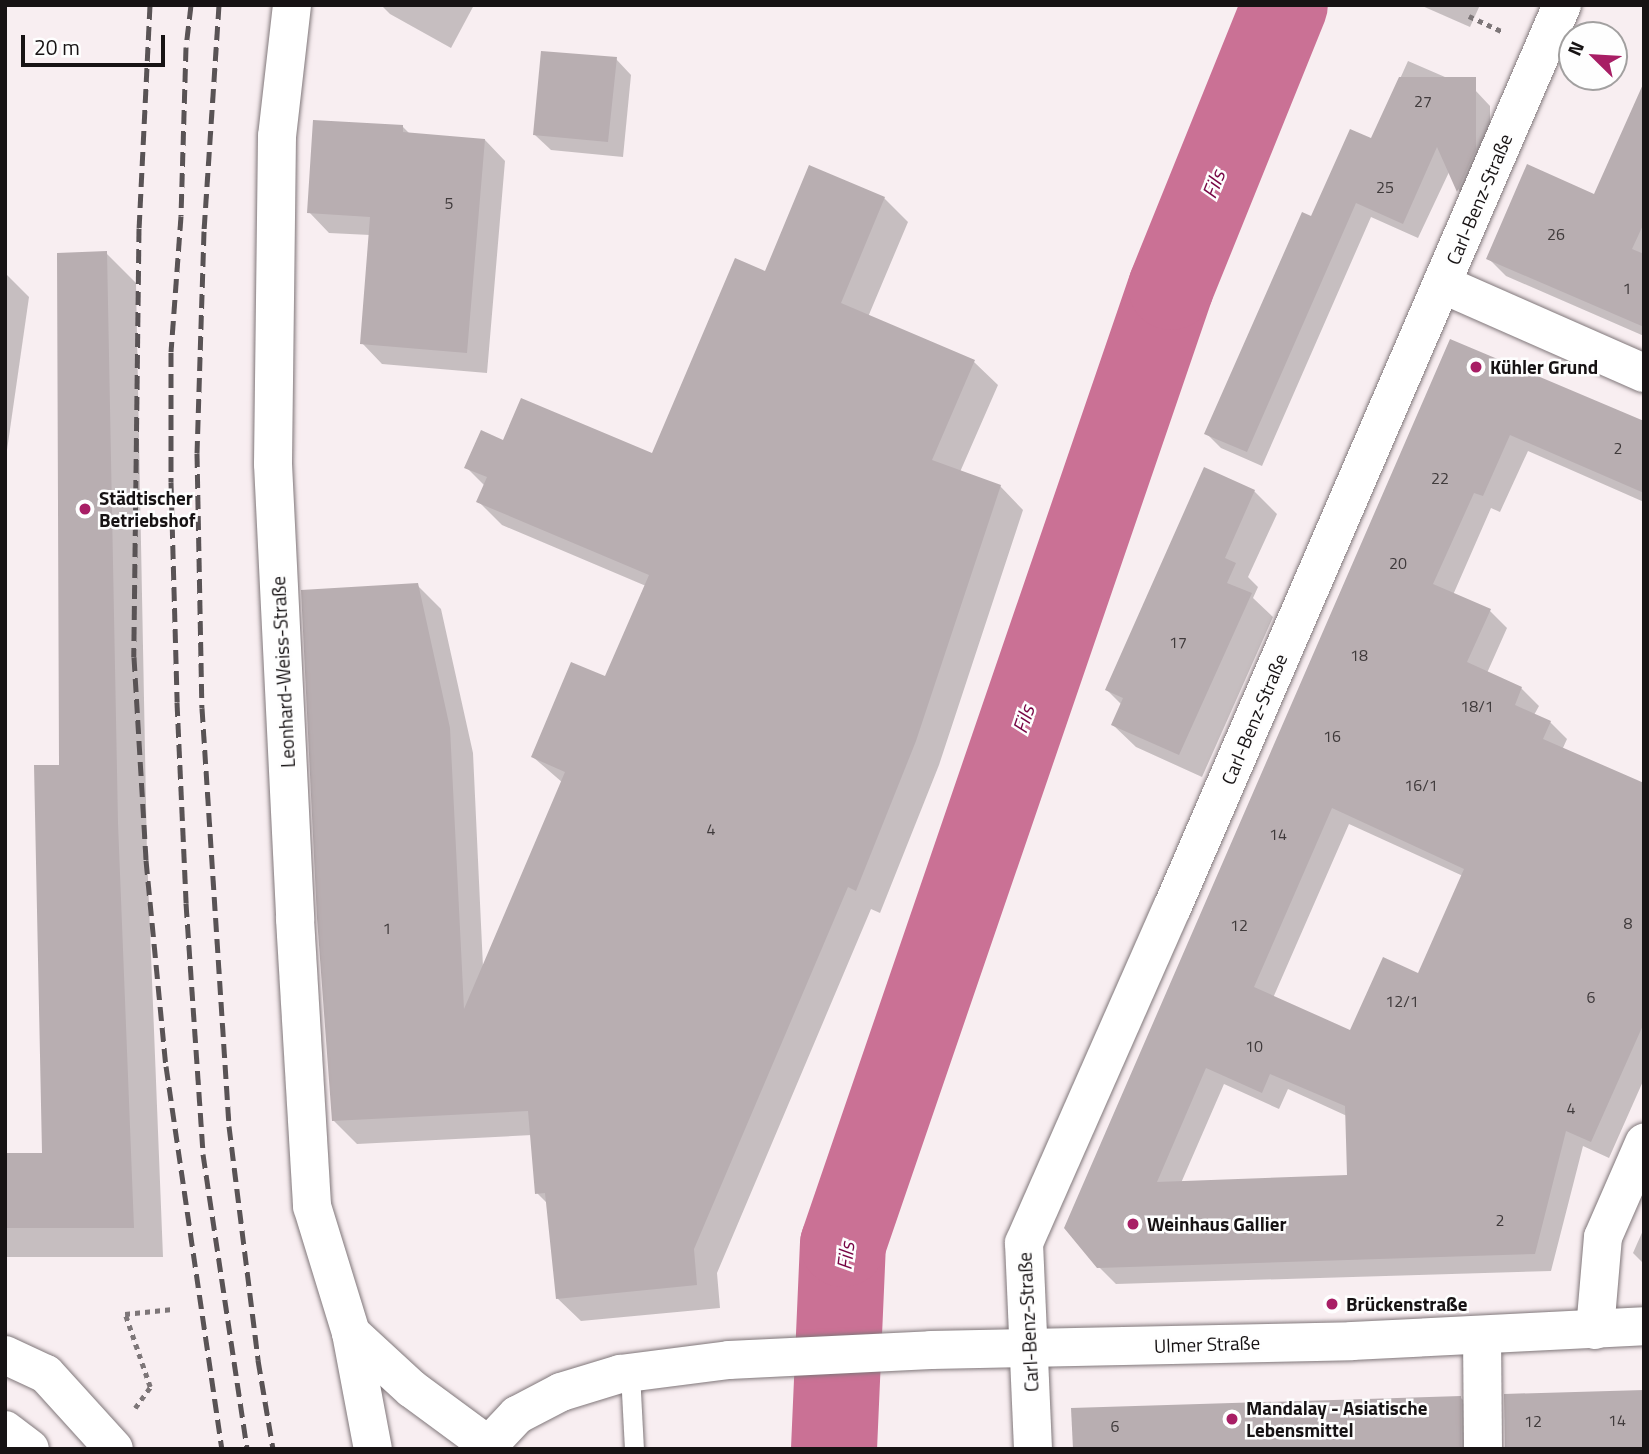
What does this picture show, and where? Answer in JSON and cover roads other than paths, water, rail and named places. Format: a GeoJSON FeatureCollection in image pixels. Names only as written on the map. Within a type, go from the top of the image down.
{"type":"FeatureCollection","features":[{"type":"Feature","properties":{"kind":"street","name":"Leonhard-Weiss-Straße"},"geometry":{"type":"LineString","coordinates":[[292,5],[277,136],[274,477],[295,919],[312,1206],[351,1333],[373,1449]]}},
{"type":"Feature","properties":{"kind":"street","name":"Carl-Benz-Straße"},"geometry":{"type":"LineString","coordinates":[[1033,1449],[1024,1243],[1172,908],[1562,5]]}},
{"type":"Feature","properties":{"kind":"street"},"geometry":{"type":"LineString","coordinates":[[1442,284],[1644,373]]}},
{"type":"Feature","properties":{"kind":"street"},"geometry":{"type":"LineString","coordinates":[[1595,1330],[1603,1237],[1644,1143]]}},
{"type":"Feature","properties":{"kind":"street","name":"Ulmer Straße"},"geometry":{"type":"LineString","coordinates":[[630,1373],[729,1360],[931,1350],[1482,1335],[1644,1326]]}},
{"type":"Feature","properties":{"kind":"street"},"geometry":{"type":"LineString","coordinates":[[351,1333],[412,1389],[486,1447],[517,1415],[561,1392],[630,1373]]}},
{"type":"Feature","properties":{"kind":"street"},"geometry":{"type":"LineString","coordinates":[[1482,1335],[1483,1449]]}},
{"type":"Feature","properties":{"kind":"street"},"geometry":{"type":"LineString","coordinates":[[5,1355],[46,1374],[113,1446]]}},
{"type":"Feature","properties":{"kind":"street"},"geometry":{"type":"LineString","coordinates":[[5,1430],[30,1449]]}},
{"type":"Feature","properties":{"kind":"lane"},"geometry":{"type":"LineString","coordinates":[[630,1373],[634,1449]]}},
{"type":"Feature","properties":{"kind":"waterway","name":"Fils"},"geometry":{"type":"LineString","coordinates":[[834,1449],[843,1244],[1171,287],[1285,5]]}},
{"type":"Feature","properties":{"kind":"railway"},"geometry":{"type":"LineString","coordinates":[[150,5],[139,228],[134,657],[146,860],[166,1066],[222,1449]]}},
{"type":"Feature","properties":{"kind":"railway"},"geometry":{"type":"LineString","coordinates":[[191,5],[186,47],[181,216],[171,352],[171,482],[177,702],[186,903],[203,1154],[247,1449]]}},
{"type":"Feature","properties":{"kind":"railway"},"geometry":{"type":"LineString","coordinates":[[219,5],[204,231],[197,453],[202,708],[229,1126],[258,1360],[273,1449]]}},
{"type":"Feature","properties":{"kind":"place","name":"Kühler Grund"},"geometry":{"type":"Point","coordinates":[1476,367]}},
{"type":"Feature","properties":{"kind":"place","name":"Städtischer Betriebshof"},"geometry":{"type":"Point","coordinates":[85,509]}},
{"type":"Feature","properties":{"kind":"place","name":"Weinhaus Gallier"},"geometry":{"type":"Point","coordinates":[1133,1224]}},
{"type":"Feature","properties":{"kind":"place","name":"Brückenstraße"},"geometry":{"type":"Point","coordinates":[1332,1304]}},
{"type":"Feature","properties":{"kind":"place","name":"Mandalay - Asiatische Lebensmittel"},"geometry":{"type":"Point","coordinates":[1232,1419]}}]}
